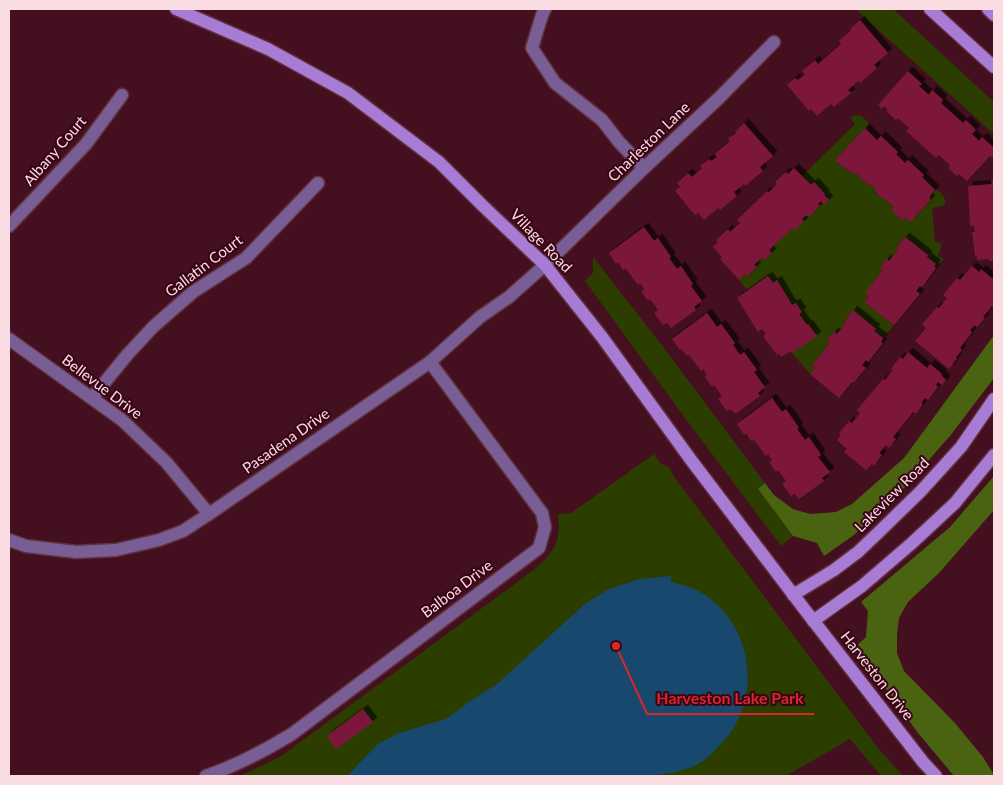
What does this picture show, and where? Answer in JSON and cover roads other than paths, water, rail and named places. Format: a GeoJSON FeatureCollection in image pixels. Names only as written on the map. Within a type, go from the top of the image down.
{"type":"FeatureCollection","features":[{"type":"Feature","properties":{"kind":"street","name":"Village Road"},"geometry":{"type":"LineString","coordinates":[[176,9],[268,49],[348,93],[439,162],[545,265],[602,337],[691,460],[793,595]]}},
{"type":"Feature","properties":{"kind":"street"},"geometry":{"type":"LineString","coordinates":[[545,9],[532,48],[555,83],[602,120],[619,142],[644,168]]}},
{"type":"Feature","properties":{"kind":"street"},"geometry":{"type":"LineString","coordinates":[[930,9],[994,67]]}},
{"type":"Feature","properties":{"kind":"street"},"geometry":{"type":"LineString","coordinates":[[988,9],[994,15]]}},
{"type":"Feature","properties":{"kind":"street","name":"Charleston Lane"},"geometry":{"type":"LineString","coordinates":[[545,265],[774,42]]}},
{"type":"Feature","properties":{"kind":"street","name":"Albany Court"},"geometry":{"type":"LineString","coordinates":[[9,226],[86,144],[122,95]]}},
{"type":"Feature","properties":{"kind":"street","name":"Gallatin Court"},"geometry":{"type":"LineString","coordinates":[[92,398],[153,327],[193,292],[246,258],[318,183]]}},
{"type":"Feature","properties":{"kind":"street","name":"Pasadena Drive"},"geometry":{"type":"LineString","coordinates":[[9,540],[26,546],[76,552],[116,550],[159,540],[183,531],[430,362],[480,317],[509,297],[545,265]]}},
{"type":"Feature","properties":{"kind":"street","name":"Bellevue Drive"},"geometry":{"type":"LineString","coordinates":[[9,339],[122,420],[166,462],[209,514]]}},
{"type":"Feature","properties":{"kind":"street","name":"Balboa Drive"},"geometry":{"type":"LineString","coordinates":[[206,776],[263,752],[292,734],[539,548],[545,528],[542,513],[430,362]]}},
{"type":"Feature","properties":{"kind":"street","name":"Lakeview Road"},"geometry":{"type":"LineString","coordinates":[[793,595],[840,566],[858,552],[887,524],[921,491],[961,447],[994,400]]}},
{"type":"Feature","properties":{"kind":"street"},"geometry":{"type":"LineString","coordinates":[[813,620],[862,586],[912,543],[955,503],[994,455]]}},
{"type":"Feature","properties":{"kind":"street","name":"Harveston Drive"},"geometry":{"type":"LineString","coordinates":[[793,595],[923,762],[936,776]]}},
{"type":"Feature","properties":{"kind":"water"},"geometry":{"type":"Polygon","coordinates":[[[671,576],[671,582],[697,590],[718,606],[732,622],[747,662],[747,684],[744,705],[735,725],[722,743],[699,763],[679,771],[648,776],[347,776],[378,744],[399,733],[446,719],[497,684],[585,604],[607,590],[640,579],[671,576]]]}},
{"type":"Feature","properties":{"kind":"place","name":"Harveston Lake Park"},"geometry":{"type":"Point","coordinates":[616,646]}}]}
